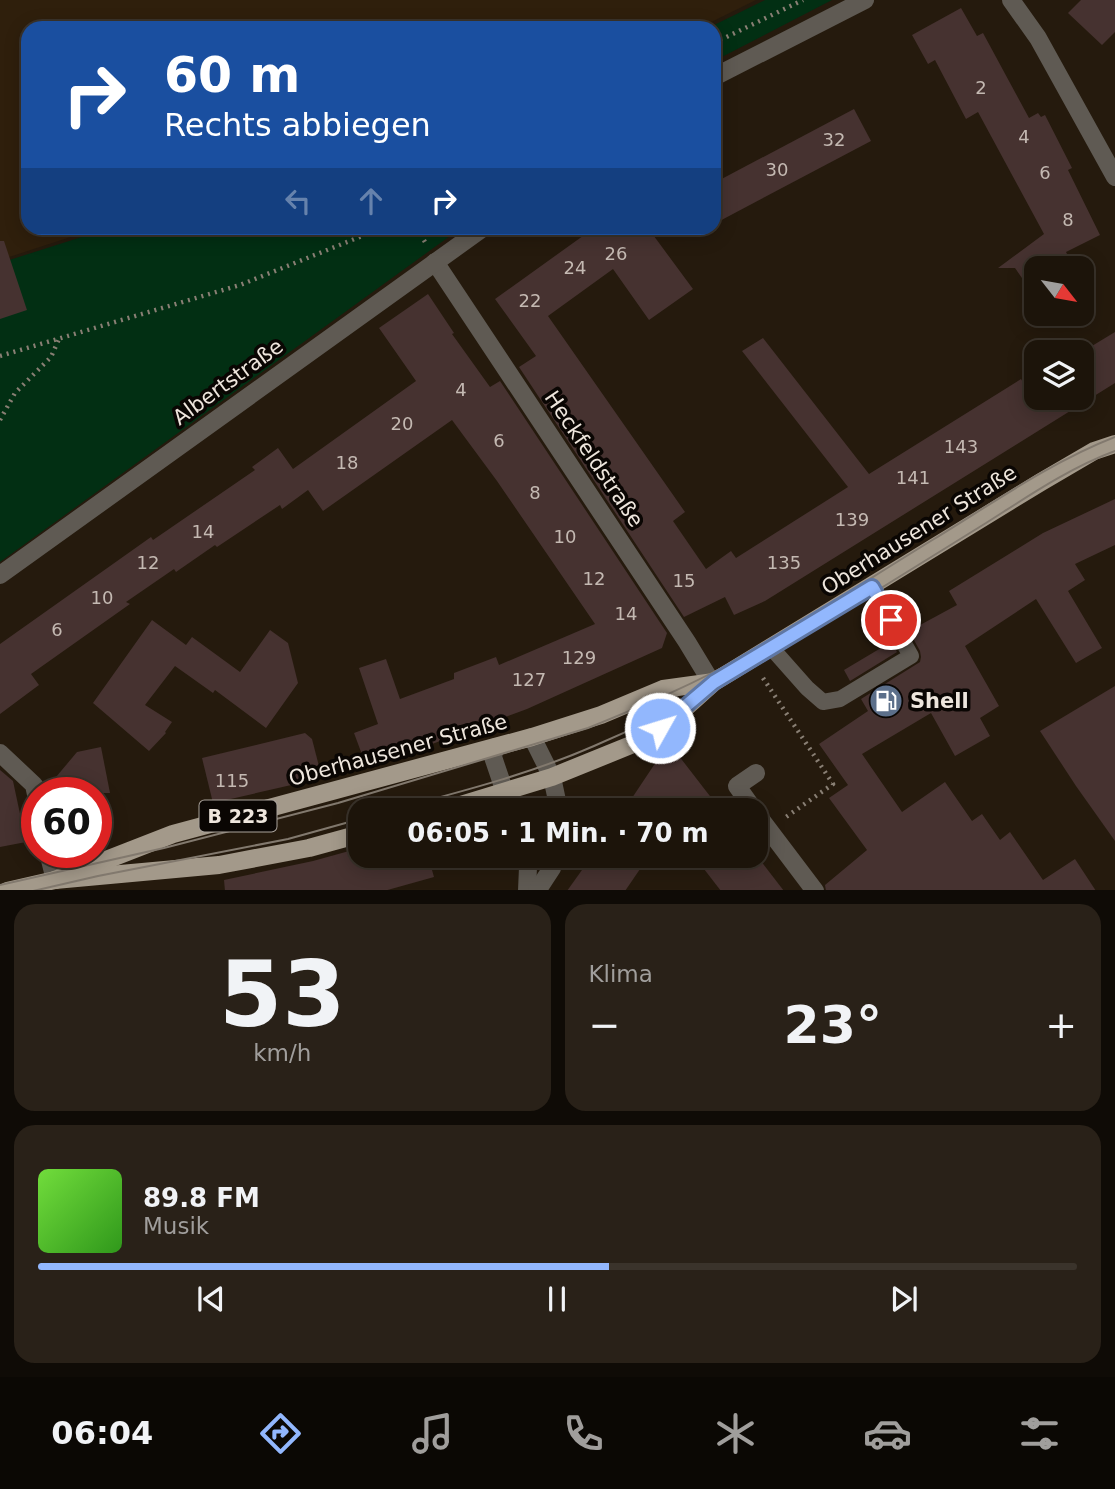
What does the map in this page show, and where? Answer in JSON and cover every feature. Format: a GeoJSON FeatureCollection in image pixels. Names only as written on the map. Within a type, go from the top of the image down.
{"type":"FeatureCollection","features":[{"type":"Feature","properties":{"kind":"main road","name":"Oberhausener Straße"},"geometry":{"type":"LineString","coordinates":[[483,798],[552,777],[648,738],[714,682],[1041,482],[1094,452],[1115,444]]}},
{"type":"Feature","properties":{"kind":"main road","name":"Oberhausener Straße"},"geometry":{"type":"LineString","coordinates":[[55,880],[173,834],[532,737],[601,715],[663,689],[714,682]]}},
{"type":"Feature","properties":{"kind":"main road","name":"Oberhausener Straße"},"geometry":{"type":"LineString","coordinates":[[11,890],[55,880],[219,865],[309,848],[348,837]]}},
{"type":"Feature","properties":{"kind":"street"},"geometry":{"type":"LineString","coordinates":[[721,73],[865,0]]}},
{"type":"Feature","properties":{"kind":"street"},"geometry":{"type":"LineString","coordinates":[[1011,0],[1038,38],[1115,177]]}},
{"type":"Feature","properties":{"kind":"street","name":"Albertstraße"},"geometry":{"type":"LineString","coordinates":[[0,575],[473,235]]}},
{"type":"Feature","properties":{"kind":"street","name":"Heckfeldstraße"},"geometry":{"type":"LineString","coordinates":[[435,262],[714,682]]}},
{"type":"Feature","properties":{"kind":"street"},"geometry":{"type":"LineString","coordinates":[[532,737],[552,777],[556,798]]}},
{"type":"Feature","properties":{"kind":"street"},"geometry":{"type":"LineString","coordinates":[[495,747],[493,757],[508,798]]}},
{"type":"Feature","properties":{"kind":"street"},"geometry":{"type":"LineString","coordinates":[[0,753],[26,777]]}},
{"type":"Feature","properties":{"kind":"street"},"geometry":{"type":"LineString","coordinates":[[746,798],[737,786],[756,772]]}},
{"type":"Feature","properties":{"kind":"street"},"geometry":{"type":"LineString","coordinates":[[768,829],[814,890]]}},
{"type":"Feature","properties":{"kind":"street"},"geometry":{"type":"LineString","coordinates":[[52,868],[55,880]]}},
{"type":"Feature","properties":{"kind":"street"},"geometry":{"type":"LineString","coordinates":[[527,890],[528,868]]}},
{"type":"Feature","properties":{"kind":"street"},"geometry":{"type":"LineString","coordinates":[[538,890],[552,868]]}},
{"type":"Feature","properties":{"kind":"lane"},"geometry":{"type":"LineString","coordinates":[[772,647],[807,688],[823,702],[840,699],[911,656],[872,587]]}},
{"type":"Feature","properties":{"kind":"path"},"geometry":{"type":"LineString","coordinates":[[721,40],[803,0]]}},
{"type":"Feature","properties":{"kind":"path"},"geometry":{"type":"LineString","coordinates":[[0,356],[240,285],[365,235]]}},
{"type":"Feature","properties":{"kind":"path"},"geometry":{"type":"LineString","coordinates":[[0,420],[15,393],[51,357],[60,338]]}},
{"type":"Feature","properties":{"kind":"path"},"geometry":{"type":"LineString","coordinates":[[751,659],[833,784],[768,829]]}},
{"type":"Feature","properties":{"kind":"shaded area"},"geometry":{"type":"Polygon","coordinates":[[[0,0],[756,0],[713,21],[21,21],[21,235],[77,235],[0,260],[0,0]]]}},
{"type":"Feature","properties":{"kind":"green space"},"geometry":{"type":"Polygon","coordinates":[[[765,0],[832,0],[721,57],[721,22],[765,0]]]}},
{"type":"Feature","properties":{"kind":"green space"},"geometry":{"type":"Polygon","coordinates":[[[88,235],[451,235],[0,562],[0,263],[88,235]]]}},
{"type":"Feature","properties":{"kind":"building"},"geometry":{"type":"Polygon","coordinates":[[[1081,0],[1115,0],[1115,32],[1102,45],[1068,13],[1081,0]]]}},
{"type":"Feature","properties":{"kind":"building"},"geometry":{"type":"Polygon","coordinates":[[[961,8],[977,36],[983,33],[1029,118],[1038,113],[1041,117],[1045,115],[1072,168],[1068,170],[1100,235],[1066,252],[1068,256],[1024,256],[1024,281],[1015,268],[998,268],[1044,234],[978,112],[966,119],[935,60],[928,64],[912,35],[961,8]]]}},
{"type":"Feature","properties":{"kind":"building"},"geometry":{"type":"Polygon","coordinates":[[[854,109],[871,141],[721,220],[721,179],[854,109]]]}},
{"type":"Feature","properties":{"kind":"building"},"geometry":{"type":"Polygon","coordinates":[[[584,235],[653,235],[693,289],[649,320],[613,269],[548,316],[685,512],[673,521],[706,569],[731,551],[736,558],[848,487],[742,351],[763,338],[869,474],[1021,379],[1024,384],[1024,410],[1072,410],[765,601],[734,615],[725,597],[684,617],[519,367],[536,356],[495,299],[584,235]]]}},
{"type":"Feature","properties":{"kind":"building"},"geometry":{"type":"Polygon","coordinates":[[[0,241],[4,241],[27,310],[0,319],[0,241]]]}},
{"type":"Feature","properties":{"kind":"building"},"geometry":{"type":"Polygon","coordinates":[[[428,294],[454,333],[452,334],[490,387],[500,381],[667,633],[662,648],[527,709],[367,768],[354,733],[378,724],[359,668],[386,659],[400,699],[454,679],[454,673],[496,657],[499,665],[595,624],[452,420],[323,511],[308,490],[282,509],[280,505],[176,572],[174,569],[126,602],[130,604],[31,674],[39,685],[0,714],[0,644],[151,537],[153,540],[255,470],[252,467],[278,448],[293,469],[416,381],[379,328],[428,294]]]}},
{"type":"Feature","properties":{"kind":"building"},"geometry":{"type":"Polygon","coordinates":[[[1115,332],[1115,383],[1094,396],[1094,345],[1115,332]]]}},
{"type":"Feature","properties":{"kind":"building"},"geometry":{"type":"Polygon","coordinates":[[[1115,499],[1115,545],[1075,564],[1085,580],[1068,591],[1102,648],[1076,663],[1036,599],[965,646],[999,706],[980,718],[990,736],[955,756],[931,713],[862,754],[902,812],[945,782],[972,821],[982,814],[1000,840],[1010,832],[1043,880],[1075,859],[1095,890],[826,890],[825,885],[867,850],[829,798],[848,785],[819,744],[868,711],[861,699],[920,662],[920,651],[909,631],[957,605],[949,591],[1043,533],[1115,499]]]}},
{"type":"Feature","properties":{"kind":"building"},"geometry":{"type":"Polygon","coordinates":[[[152,620],[186,645],[192,637],[240,672],[270,630],[288,643],[298,683],[266,728],[215,690],[213,693],[175,666],[145,705],[172,722],[166,733],[149,751],[93,703],[152,620]]]}},
{"type":"Feature","properties":{"kind":"building"},"geometry":{"type":"Polygon","coordinates":[[[891,642],[897,652],[850,681],[844,670],[891,642]]]}},
{"type":"Feature","properties":{"kind":"building"},"geometry":{"type":"Polygon","coordinates":[[[1115,686],[1115,841],[1040,731],[1115,686]]]}},
{"type":"Feature","properties":{"kind":"building"},"geometry":{"type":"Polygon","coordinates":[[[305,733],[312,739],[322,778],[213,803],[202,758],[305,733]]]}},
{"type":"Feature","properties":{"kind":"building"},"geometry":{"type":"Polygon","coordinates":[[[101,747],[107,777],[56,777],[77,752],[101,747]]]}},
{"type":"Feature","properties":{"kind":"building"},"geometry":{"type":"Polygon","coordinates":[[[672,747],[712,798],[632,798],[656,762],[672,747]]]}},
{"type":"Feature","properties":{"kind":"building"},"geometry":{"type":"Polygon","coordinates":[[[0,770],[13,781],[21,819],[21,843],[0,847],[0,770]]]}},
{"type":"Feature","properties":{"kind":"building"},"geometry":{"type":"Polygon","coordinates":[[[348,851],[348,868],[431,868],[434,877],[388,890],[225,890],[224,880],[348,851]]]}},
{"type":"Feature","properties":{"kind":"building"},"geometry":{"type":"Polygon","coordinates":[[[583,868],[641,868],[626,890],[568,890],[583,868]]]}},
{"type":"Feature","properties":{"kind":"building"},"geometry":{"type":"Polygon","coordinates":[[[703,868],[766,868],[783,890],[720,890],[703,868]]]}},
{"type":"Feature","properties":{"kind":"tram line"},"geometry":{"type":"LineString","coordinates":[[0,885],[164,848],[338,803],[588,728],[669,694],[728,665],[1023,484],[1068,458],[1115,437]]}},
{"type":"Feature","properties":{"kind":"tram line"},"geometry":{"type":"LineString","coordinates":[[436,798],[545,765],[665,714],[778,652],[1049,484],[1115,451]]}},
{"type":"Feature","properties":{"kind":"tram line"},"geometry":{"type":"LineString","coordinates":[[37,890],[288,839],[348,822]]}},
{"type":"Feature","properties":{"kind":"place","name":"Shell"},"geometry":{"type":"Point","coordinates":[886,701]}},
{"type":"Feature","properties":{"kind":"route"},"geometry":{"type":"LineString","coordinates":[[660,728],[714,682],[872,587],[891,620]]}}]}
